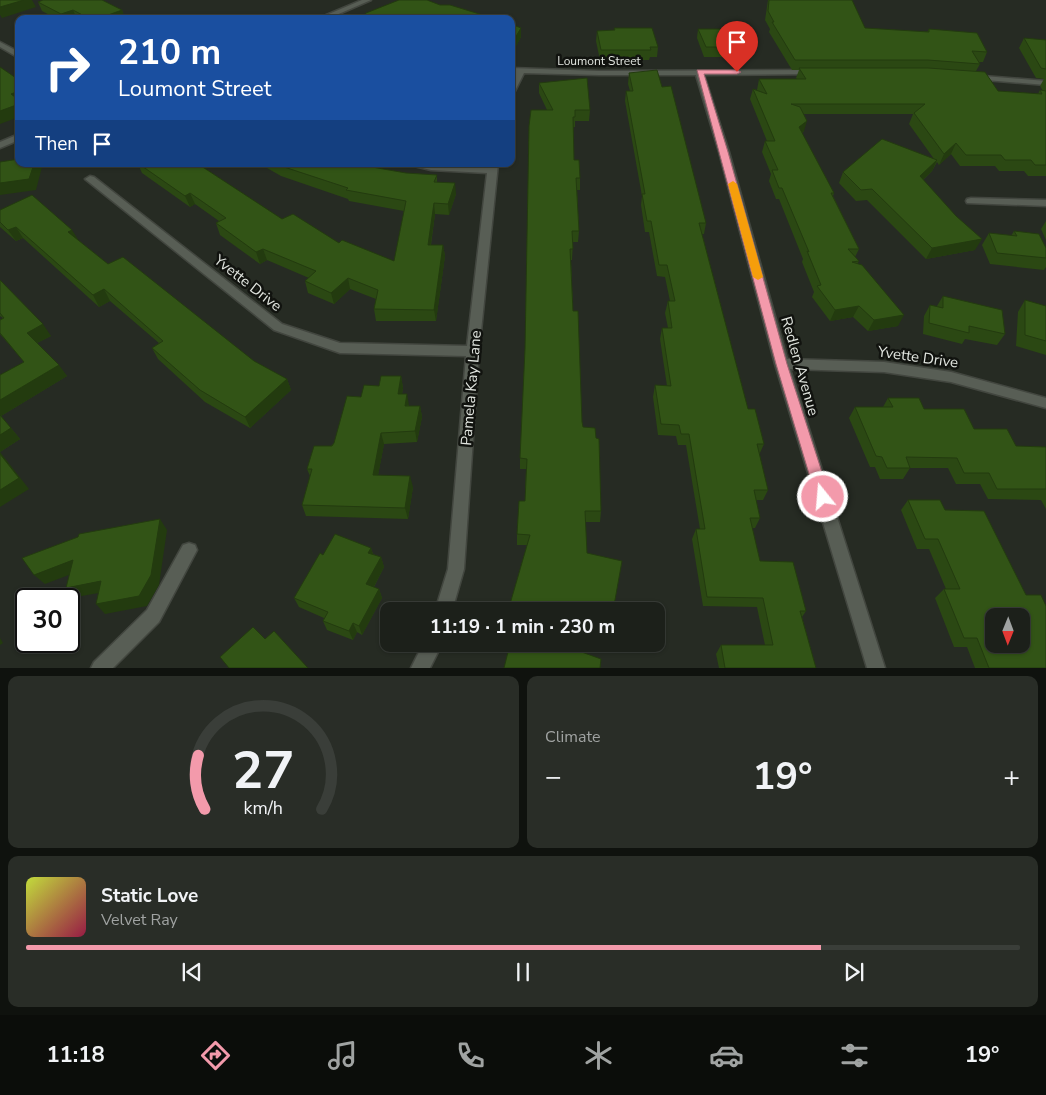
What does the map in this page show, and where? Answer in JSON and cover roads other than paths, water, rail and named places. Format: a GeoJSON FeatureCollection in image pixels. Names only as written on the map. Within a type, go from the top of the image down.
{"type":"FeatureCollection","features":[{"type":"Feature","properties":{"kind":"street"},"geometry":{"type":"LineString","coordinates":[[330,15],[368,0]]}},
{"type":"Feature","properties":{"kind":"street"},"geometry":{"type":"LineString","coordinates":[[0,44],[15,53]]}},
{"type":"Feature","properties":{"kind":"street","name":"Loumont Street"},"geometry":{"type":"LineString","coordinates":[[516,71],[819,72]]}},
{"type":"Feature","properties":{"kind":"street","name":"Redlen Avenue"},"geometry":{"type":"LineString","coordinates":[[699,72],[724,152],[782,364],[876,668]]}},
{"type":"Feature","properties":{"kind":"street"},"geometry":{"type":"LineString","coordinates":[[964,76],[1046,83]]}},
{"type":"Feature","properties":{"kind":"street"},"geometry":{"type":"LineString","coordinates":[[0,145],[15,139]]}},
{"type":"Feature","properties":{"kind":"street"},"geometry":{"type":"LineString","coordinates":[[431,167],[493,167]]}},
{"type":"Feature","properties":{"kind":"street","name":"Pamela Kay Lane"},"geometry":{"type":"LineString","coordinates":[[447,602],[456,569],[473,351],[493,167]]}},
{"type":"Feature","properties":{"kind":"street","name":"Yvette Drive"},"geometry":{"type":"LineString","coordinates":[[90,179],[278,327],[340,348],[473,351]]}},
{"type":"Feature","properties":{"kind":"street"},"geometry":{"type":"LineString","coordinates":[[971,201],[1046,203]]}},
{"type":"Feature","properties":{"kind":"street","name":"Yvette Drive"},"geometry":{"type":"LineString","coordinates":[[782,364],[893,368],[951,377],[1046,403]]}},
{"type":"Feature","properties":{"kind":"street"},"geometry":{"type":"LineString","coordinates":[[100,668],[153,616],[190,550]]}},
{"type":"Feature","properties":{"kind":"street"},"geometry":{"type":"LineString","coordinates":[[420,668],[429,652]]}}]}
